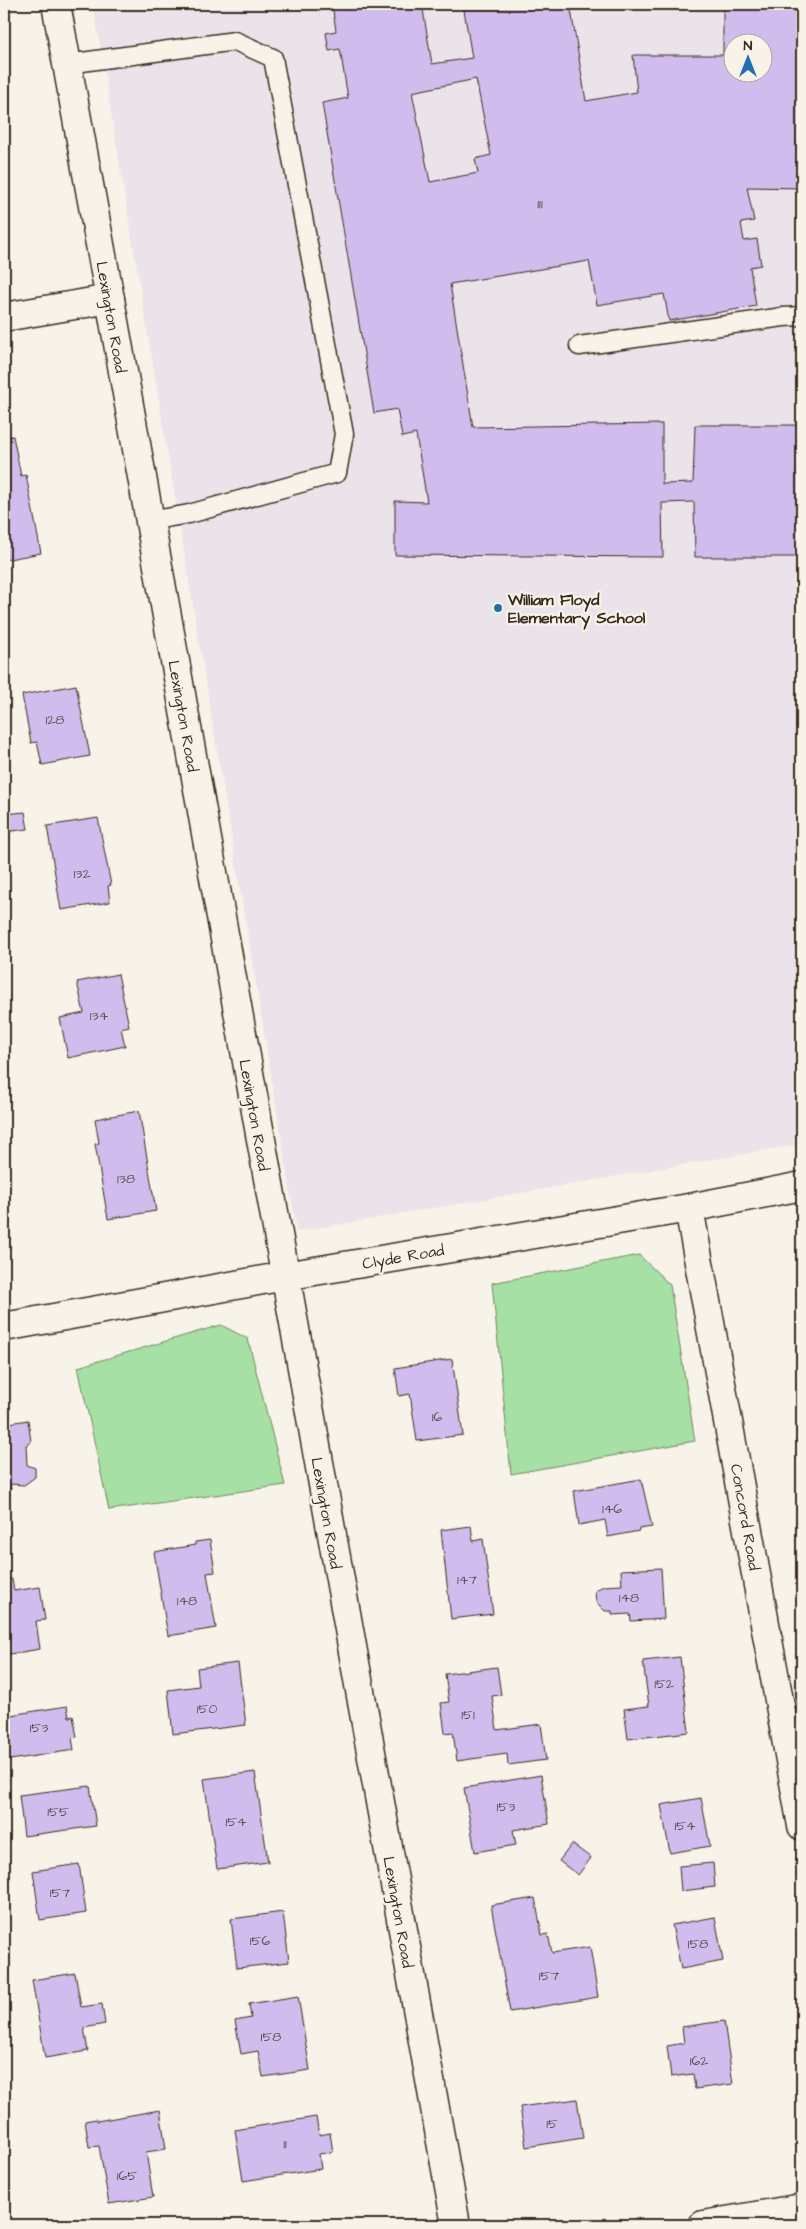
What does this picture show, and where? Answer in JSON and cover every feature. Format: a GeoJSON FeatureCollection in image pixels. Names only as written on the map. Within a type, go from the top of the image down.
{"type":"FeatureCollection","features":[{"type":"Feature","properties":{"kind":"street","name":"Lexington Road"},"geometry":{"type":"LineString","coordinates":[[56,4],[456,2225]]}},
{"type":"Feature","properties":{"kind":"street"},"geometry":{"type":"LineString","coordinates":[[4,317],[110,299]]}},
{"type":"Feature","properties":{"kind":"street","name":"Clyde Road"},"geometry":{"type":"LineString","coordinates":[[4,1327],[285,1276],[689,1208],[802,1186]]}},
{"type":"Feature","properties":{"kind":"street","name":"Concord Road"},"geometry":{"type":"LineString","coordinates":[[689,1208],[802,1826]]}},
{"type":"Feature","properties":{"kind":"street"},"geometry":{"type":"LineString","coordinates":[[703,2225],[802,2208]]}},
{"type":"Feature","properties":{"kind":"lane"},"geometry":{"type":"LineString","coordinates":[[67,64],[234,41],[273,58],[344,434],[337,473],[189,514],[148,521]]}},
{"type":"Feature","properties":{"kind":"lane"},"geometry":{"type":"LineString","coordinates":[[579,346],[783,317],[802,316]]}},
{"type":"Feature","properties":{"kind":"shaded area","name":"William Floyd Elementary School"},"geometry":{"type":"Polygon","coordinates":[[[93,4],[802,4],[802,1144],[297,1232],[93,4]]]}},
{"type":"Feature","properties":{"kind":"green space"},"geometry":{"type":"Polygon","coordinates":[[[639,1255],[670,1285],[695,1441],[511,1474],[492,1283],[639,1255]]]}},
{"type":"Feature","properties":{"kind":"green space"},"geometry":{"type":"Polygon","coordinates":[[[221,1325],[248,1339],[285,1485],[109,1510],[78,1367],[221,1325]]]}},
{"type":"Feature","properties":{"kind":"building"},"geometry":{"type":"Polygon","coordinates":[[[332,4],[422,4],[432,64],[472,58],[463,4],[570,4],[586,101],[637,92],[633,55],[723,55],[723,4],[802,4],[802,188],[747,187],[754,221],[741,223],[744,241],[757,239],[761,265],[750,267],[756,306],[669,321],[664,294],[597,305],[589,261],[450,284],[473,427],[662,424],[662,484],[693,483],[695,425],[802,425],[802,557],[695,557],[694,502],[662,503],[663,557],[395,555],[395,501],[427,502],[416,434],[402,437],[397,409],[374,413],[322,103],[348,98],[340,49],[329,51],[326,33],[336,31],[332,4]],[[476,79],[412,92],[430,182],[478,173],[475,159],[491,155],[476,79]]]}},
{"type":"Feature","properties":{"kind":"building"},"geometry":{"type":"Polygon","coordinates":[[[13,436],[21,476],[26,475],[41,553],[4,560],[4,437],[13,436]]]}},
{"type":"Feature","properties":{"kind":"building"},"geometry":{"type":"Polygon","coordinates":[[[76,685],[90,756],[42,765],[37,742],[31,743],[22,695],[76,685]]]}},
{"type":"Feature","properties":{"kind":"building"},"geometry":{"type":"Polygon","coordinates":[[[25,812],[28,829],[4,832],[4,814],[25,812]]]}},
{"type":"Feature","properties":{"kind":"building"},"geometry":{"type":"Polygon","coordinates":[[[98,818],[111,885],[108,886],[110,902],[61,910],[47,826],[98,818]]]}},
{"type":"Feature","properties":{"kind":"building"},"geometry":{"type":"Polygon","coordinates":[[[118,974],[129,1026],[121,1028],[125,1046],[68,1058],[60,1018],[84,1013],[77,982],[118,974]]]}},
{"type":"Feature","properties":{"kind":"building"},"geometry":{"type":"Polygon","coordinates":[[[139,1111],[156,1211],[108,1219],[95,1144],[99,1143],[95,1119],[139,1111]]]}},
{"type":"Feature","properties":{"kind":"building"},"geometry":{"type":"Polygon","coordinates":[[[452,1359],[463,1435],[417,1441],[410,1394],[399,1396],[395,1368],[452,1359]]]}},
{"type":"Feature","properties":{"kind":"building"},"geometry":{"type":"Polygon","coordinates":[[[28,1420],[31,1442],[26,1445],[27,1465],[35,1468],[35,1477],[24,1485],[10,1484],[11,1489],[4,1491],[4,1424],[28,1420]]]}},
{"type":"Feature","properties":{"kind":"building"},"geometry":{"type":"Polygon","coordinates":[[[641,1479],[652,1527],[608,1537],[605,1520],[579,1525],[574,1491],[641,1479]]]}},
{"type":"Feature","properties":{"kind":"building"},"geometry":{"type":"Polygon","coordinates":[[[471,1526],[473,1541],[483,1539],[493,1614],[451,1619],[441,1530],[471,1526]]]}},
{"type":"Feature","properties":{"kind":"building"},"geometry":{"type":"Polygon","coordinates":[[[210,1540],[215,1572],[207,1573],[216,1628],[168,1636],[154,1552],[195,1545],[195,1542],[210,1540]]]}},
{"type":"Feature","properties":{"kind":"building"},"geometry":{"type":"Polygon","coordinates":[[[661,1568],[664,1619],[631,1621],[630,1614],[612,1615],[612,1611],[605,1611],[596,1602],[595,1591],[603,1586],[622,1585],[621,1570],[661,1568]]]}},
{"type":"Feature","properties":{"kind":"building"},"geometry":{"type":"Polygon","coordinates":[[[12,1579],[14,1591],[40,1587],[45,1620],[36,1621],[40,1649],[4,1655],[4,1580],[12,1579]]]}},
{"type":"Feature","properties":{"kind":"building"},"geometry":{"type":"Polygon","coordinates":[[[680,1657],[689,1732],[628,1739],[624,1709],[649,1706],[643,1661],[680,1657]]]}},
{"type":"Feature","properties":{"kind":"building"},"geometry":{"type":"Polygon","coordinates":[[[238,1663],[246,1725],[173,1734],[168,1690],[199,1686],[197,1668],[238,1663]]]}},
{"type":"Feature","properties":{"kind":"building"},"geometry":{"type":"Polygon","coordinates":[[[497,1667],[501,1695],[492,1696],[497,1730],[541,1724],[546,1760],[508,1765],[507,1754],[457,1761],[453,1732],[445,1733],[441,1703],[449,1702],[445,1674],[497,1667]]]}},
{"type":"Feature","properties":{"kind":"building"},"geometry":{"type":"Polygon","coordinates":[[[67,1706],[69,1717],[73,1716],[77,1737],[72,1738],[74,1750],[4,1761],[4,1716],[67,1706]]]}},
{"type":"Feature","properties":{"kind":"building"},"geometry":{"type":"Polygon","coordinates":[[[255,1772],[268,1862],[217,1869],[204,1779],[255,1772]]]}},
{"type":"Feature","properties":{"kind":"building"},"geometry":{"type":"Polygon","coordinates":[[[541,1775],[549,1824],[513,1830],[516,1845],[475,1852],[464,1788],[541,1775]]]}},
{"type":"Feature","properties":{"kind":"building"},"geometry":{"type":"Polygon","coordinates":[[[90,1786],[96,1826],[24,1836],[19,1795],[90,1786]]]}},
{"type":"Feature","properties":{"kind":"building"},"geometry":{"type":"Polygon","coordinates":[[[701,1798],[710,1846],[670,1853],[661,1805],[701,1798]]]}},
{"type":"Feature","properties":{"kind":"building"},"geometry":{"type":"Polygon","coordinates":[[[572,1844],[591,1858],[578,1875],[559,1861],[572,1844]]]}},
{"type":"Feature","properties":{"kind":"building"},"geometry":{"type":"Polygon","coordinates":[[[713,1863],[715,1887],[681,1891],[679,1866],[713,1863]]]}},
{"type":"Feature","properties":{"kind":"building"},"geometry":{"type":"Polygon","coordinates":[[[79,1864],[86,1913],[40,1920],[33,1871],[79,1864]]]}},
{"type":"Feature","properties":{"kind":"building"},"geometry":{"type":"Polygon","coordinates":[[[535,1898],[542,1935],[548,1934],[552,1953],[590,1947],[598,1997],[510,2012],[491,1905],[535,1898]]]}},
{"type":"Feature","properties":{"kind":"building"},"geometry":{"type":"Polygon","coordinates":[[[283,1912],[289,1962],[237,1968],[231,1919],[283,1912]]]}},
{"type":"Feature","properties":{"kind":"building"},"geometry":{"type":"Polygon","coordinates":[[[715,1917],[723,1961],[681,1969],[672,1925],[715,1917]]]}},
{"type":"Feature","properties":{"kind":"building"},"geometry":{"type":"Polygon","coordinates":[[[75,1973],[81,2007],[102,2004],[105,2024],[84,2028],[88,2051],[45,2058],[32,1980],[75,1973]]]}},
{"type":"Feature","properties":{"kind":"building"},"geometry":{"type":"Polygon","coordinates":[[[298,1996],[310,2070],[263,2077],[258,2051],[241,2054],[235,2021],[251,2018],[249,2004],[298,1996]]]}},
{"type":"Feature","properties":{"kind":"building"},"geometry":{"type":"Polygon","coordinates":[[[724,2021],[733,2084],[695,2089],[693,2074],[671,2077],[667,2046],[684,2043],[682,2027],[724,2021]]]}},
{"type":"Feature","properties":{"kind":"building"},"geometry":{"type":"Polygon","coordinates":[[[577,2099],[583,2138],[526,2147],[520,2107],[577,2099]]]}},
{"type":"Feature","properties":{"kind":"building"},"geometry":{"type":"Polygon","coordinates":[[[160,2110],[166,2149],[146,2152],[153,2197],[109,2204],[99,2146],[89,2147],[85,2121],[96,2119],[97,2121],[160,2110]]]}},
{"type":"Feature","properties":{"kind":"building"},"geometry":{"type":"Polygon","coordinates":[[[316,2117],[319,2135],[330,2133],[333,2152],[319,2154],[321,2169],[243,2181],[235,2130],[316,2117]]]}},
{"type":"Feature","properties":{"kind":"place","name":"William Floyd Elementary School"},"geometry":{"type":"Point","coordinates":[498,608]}}]}
